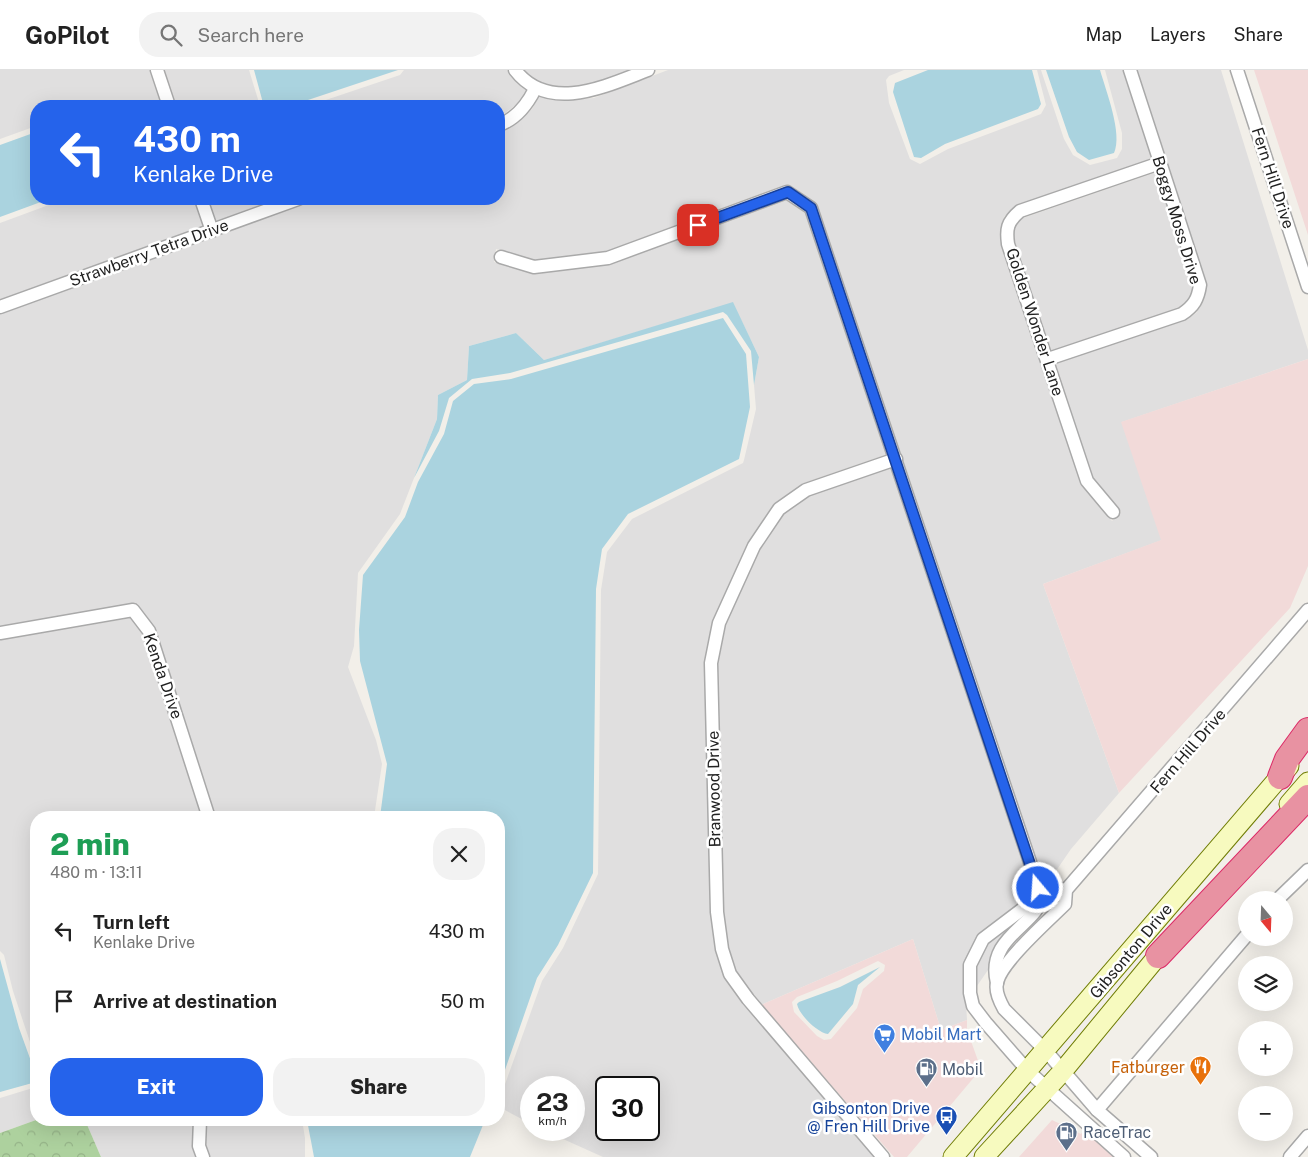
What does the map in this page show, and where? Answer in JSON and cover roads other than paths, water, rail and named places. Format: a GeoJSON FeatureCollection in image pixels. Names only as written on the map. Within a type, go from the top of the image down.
{"type":"FeatureCollection","features":[{"type":"Feature","properties":{"kind":"highway"},"geometry":{"type":"LineString","coordinates":[[1280,777],[1287,759],[1308,730]]}},
{"type":"Feature","properties":{"kind":"highway"},"geometry":{"type":"LineString","coordinates":[[1158,956],[1308,797]]}},
{"type":"Feature","properties":{"kind":"main road","name":"Gibsonton Drive"},"geometry":{"type":"LineString","coordinates":[[952,1157],[1046,1051],[1308,744]]}},
{"type":"Feature","properties":{"kind":"main road","name":"Gibsonton Drive"},"geometry":{"type":"LineString","coordinates":[[984,1157],[1045,1088],[1062,1072],[1158,956],[1308,782]]}},
{"type":"Feature","properties":{"kind":"street"},"geometry":{"type":"LineString","coordinates":[[157,70],[167,100]]}},
{"type":"Feature","properties":{"kind":"street"},"geometry":{"type":"LineString","coordinates":[[515,70],[535,89],[562,94],[591,91],[648,70]]}},
{"type":"Feature","properties":{"kind":"street","name":"Boggy Moss Drive"},"geometry":{"type":"LineString","coordinates":[[1048,359],[1182,314],[1191,308],[1198,298],[1200,286],[1130,70]]}},
{"type":"Feature","properties":{"kind":"street","name":"Fern Hill Drive"},"geometry":{"type":"LineString","coordinates":[[1237,70],[1308,287]]}},
{"type":"Feature","properties":{"kind":"street"},"geometry":{"type":"LineString","coordinates":[[505,123],[528,104],[535,89]]}},
{"type":"Feature","properties":{"kind":"street","name":"Golden Wonder Lane"},"geometry":{"type":"LineString","coordinates":[[1113,512],[1087,481],[1048,359],[1008,244],[1006,231],[1010,220],[1020,212],[1160,163]]}},
{"type":"Feature","properties":{"kind":"street"},"geometry":{"type":"LineString","coordinates":[[501,258],[534,267],[608,258],[788,192],[811,208],[1041,895],[1038,908],[998,952],[993,970],[999,1001],[1004,1009],[1046,1051],[1062,1072],[1097,1110],[1151,1157]]}},
{"type":"Feature","properties":{"kind":"street"},"geometry":{"type":"LineString","coordinates":[[203,205],[212,230]]}},
{"type":"Feature","properties":{"kind":"street","name":"Strawberry Tetra Drive"},"geometry":{"type":"LineString","coordinates":[[0,307],[281,205]]}},
{"type":"Feature","properties":{"kind":"street","name":"Branwood Drive"},"geometry":{"type":"LineString","coordinates":[[883,1157],[748,999],[730,974],[722,949],[717,912],[711,663],[718,623],[754,546],[779,509],[806,490],[896,459]]}},
{"type":"Feature","properties":{"kind":"street","name":"Kenda Drive"},"geometry":{"type":"LineString","coordinates":[[0,633],[133,610],[149,631],[206,811]]}},
{"type":"Feature","properties":{"kind":"street","name":"Fern Hill Drive"},"geometry":{"type":"LineString","coordinates":[[997,983],[1004,967],[1065,904],[1066,890],[1308,610]]}},
{"type":"Feature","properties":{"kind":"street"},"geometry":{"type":"LineString","coordinates":[[1286,891],[1308,870]]}},
{"type":"Feature","properties":{"kind":"street"},"geometry":{"type":"LineString","coordinates":[[1066,890],[1054,888],[1041,895],[983,939],[970,965],[970,993],[974,1006],[986,1023],[1028,1071],[1124,1157]]}},
{"type":"Feature","properties":{"kind":"street"},"geometry":{"type":"LineString","coordinates":[[1097,1110],[1238,945]]}},
{"type":"Feature","properties":{"kind":"street"},"geometry":{"type":"LineString","coordinates":[[200,1126],[200,1146],[203,1157]]}},
{"type":"Feature","properties":{"kind":"street"},"geometry":{"type":"LineString","coordinates":[[1290,1157],[1308,1136]]}},
{"type":"Feature","properties":{"kind":"water"},"geometry":{"type":"Polygon","coordinates":[[[254,70],[398,70],[308,100],[262,100],[254,70]]]}},
{"type":"Feature","properties":{"kind":"water"},"geometry":{"type":"Polygon","coordinates":[[[928,70],[1032,70],[1041,104],[1038,109],[945,144],[921,158],[914,157],[893,92],[895,83],[928,70]]]}},
{"type":"Feature","properties":{"kind":"water"},"geometry":{"type":"Polygon","coordinates":[[[1046,70],[1100,70],[1115,124],[1116,145],[1114,153],[1089,160],[1077,152],[1069,137],[1046,70]]]}},
{"type":"Feature","properties":{"kind":"water"},"geometry":{"type":"Polygon","coordinates":[[[30,134],[30,205],[33,205],[0,217],[0,145],[30,134]]]}},
{"type":"Feature","properties":{"kind":"water"},"geometry":{"type":"Polygon","coordinates":[[[733,302],[759,357],[754,385],[751,351],[723,312],[510,373],[472,379],[449,398],[439,431],[414,478],[437,419],[438,395],[467,380],[469,346],[516,333],[544,360],[733,302]]]}},
{"type":"Feature","properties":{"kind":"water"},"geometry":{"type":"Polygon","coordinates":[[[723,318],[746,354],[750,407],[739,459],[628,514],[602,549],[596,589],[593,873],[558,945],[537,978],[505,1070],[505,811],[381,811],[387,764],[360,661],[359,630],[363,575],[405,517],[418,482],[444,434],[453,401],[474,384],[511,379],[723,318]]]}},
{"type":"Feature","properties":{"kind":"water"},"geometry":{"type":"Polygon","coordinates":[[[0,959],[19,1028],[30,1058],[30,1084],[0,1092],[0,959]]]}},
{"type":"Feature","properties":{"kind":"water"},"geometry":{"type":"Polygon","coordinates":[[[880,967],[858,985],[853,1004],[828,1034],[814,1027],[798,1008],[797,1004],[799,1002],[840,987],[880,967]]]}},
{"type":"Feature","properties":{"kind":"water"},"geometry":{"type":"Polygon","coordinates":[[[308,1126],[483,1126],[470,1157],[314,1157],[308,1126]]]}},
{"type":"Feature","properties":{"kind":"place","name":"Mobil Mart"},"geometry":{"type":"Point","coordinates":[885,1053]}},
{"type":"Feature","properties":{"kind":"place","name":"Fatburger"},"geometry":{"type":"Point","coordinates":[1201,1086]}},
{"type":"Feature","properties":{"kind":"place","name":"Mobil"},"geometry":{"type":"Point","coordinates":[926,1088]}},
{"type":"Feature","properties":{"kind":"place","name":"Gibsonton Drive @ Fren Hill Drive"},"geometry":{"type":"Point","coordinates":[946,1136]}},
{"type":"Feature","properties":{"kind":"place","name":"RaceTrac"},"geometry":{"type":"Point","coordinates":[1067,1151]}}]}
